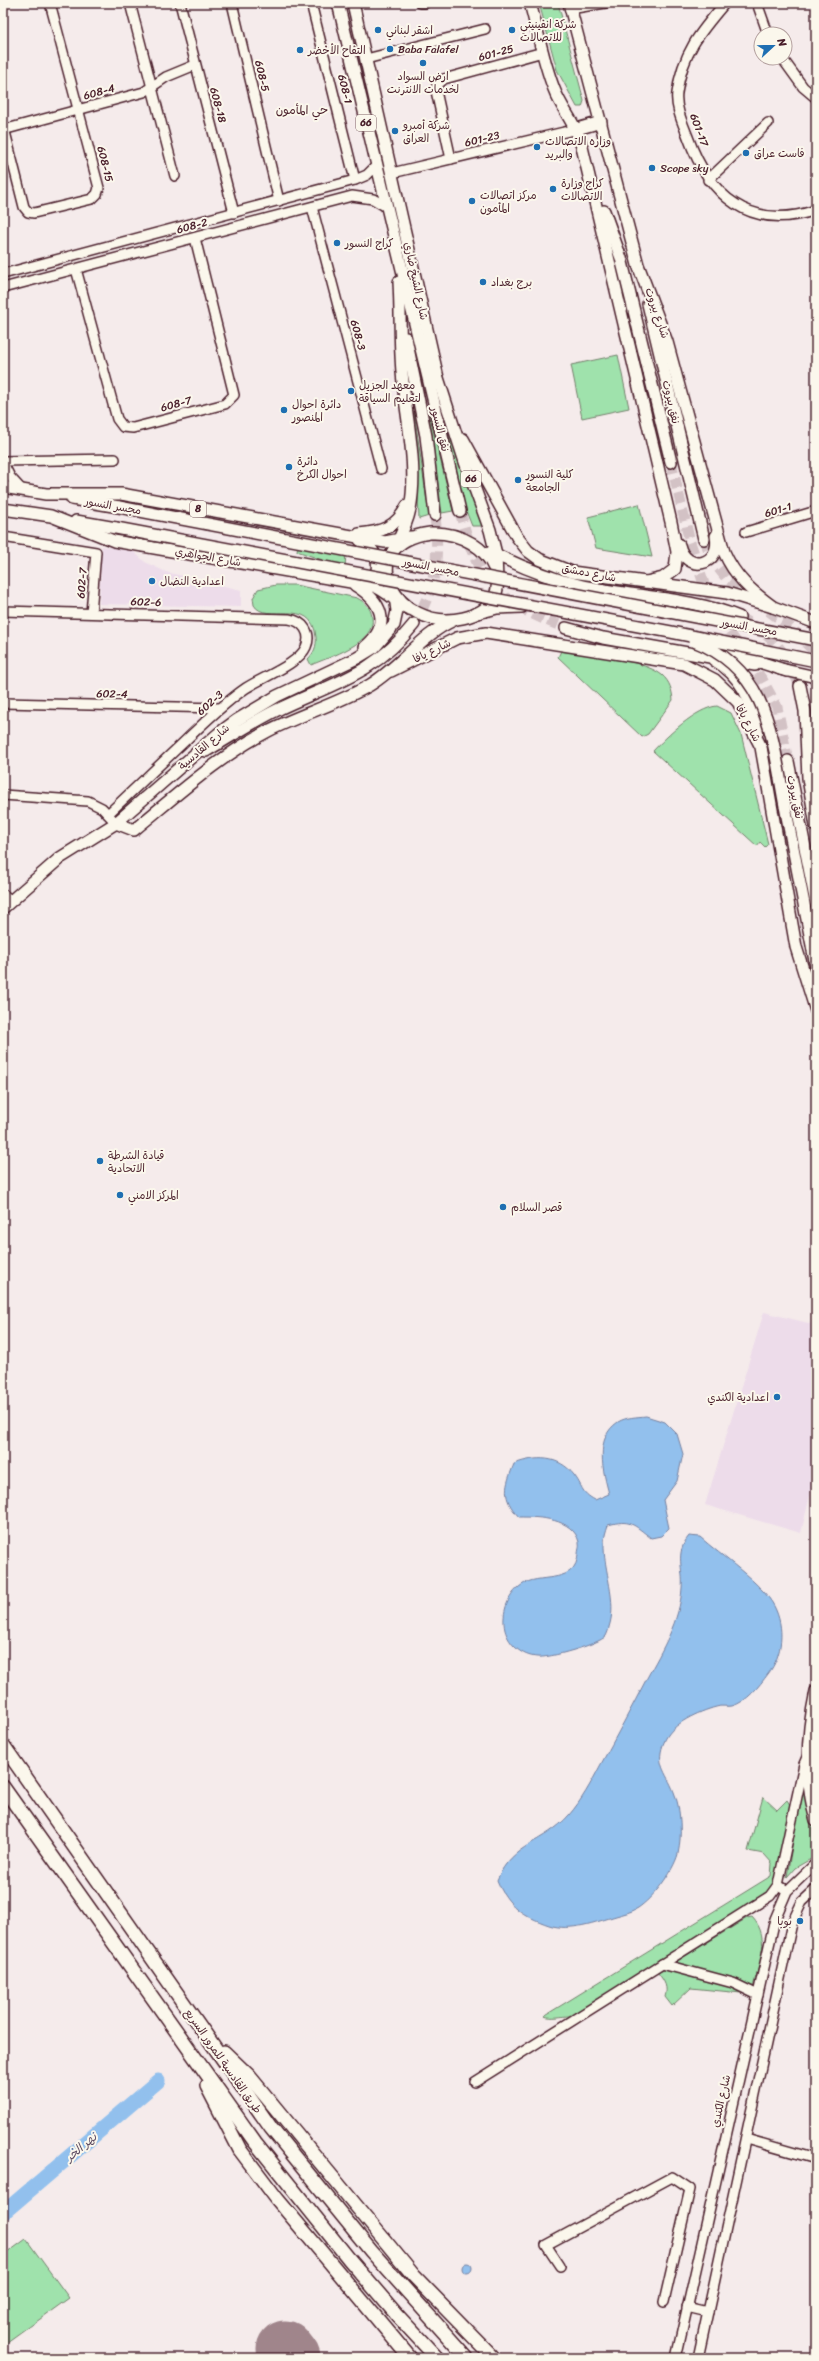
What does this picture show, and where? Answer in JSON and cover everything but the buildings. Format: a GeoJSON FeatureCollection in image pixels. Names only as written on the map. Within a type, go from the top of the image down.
{"type":"FeatureCollection","features":[{"type":"Feature","properties":{"kind":"highway","name":"طريق القادسية للمرور السريع"},"geometry":{"type":"LineString","coordinates":[[3,1745],[200,2029],[271,2128],[371,2251],[467,2358]]}},
{"type":"Feature","properties":{"kind":"highway","name":"طريق القادسية للمرور السريع"},"geometry":{"type":"LineString","coordinates":[[3,1787],[255,2142],[349,2259],[397,2315],[437,2358]]}},
{"type":"Feature","properties":{"kind":"highway"},"geometry":{"type":"LineString","coordinates":[[200,2029],[249,2076],[414,2276],[494,2358]]}},
{"type":"Feature","properties":{"kind":"highway"},"geometry":{"type":"LineString","coordinates":[[184,2042],[240,2150],[276,2200],[410,2358]]}},
{"type":"Feature","properties":{"kind":"main road","name":"شارع الشيخ ضاري"},"geometry":{"type":"LineString","coordinates":[[353,3],[445,404],[484,513],[496,554],[497,581]]}},
{"type":"Feature","properties":{"kind":"main road"},"geometry":{"type":"LineString","coordinates":[[530,3],[556,95],[577,129],[594,193],[671,522],[677,552],[675,569],[663,578],[646,582]]}},
{"type":"Feature","properties":{"kind":"main road","name":"شارع الشيخ ضاري"},"geometry":{"type":"LineString","coordinates":[[338,4],[394,244],[420,346]]}},
{"type":"Feature","properties":{"kind":"main road","name":"شارع بيروت"},"geometry":{"type":"LineString","coordinates":[[569,6],[638,264],[667,342],[724,552],[736,575],[754,593],[772,606]]}},
{"type":"Feature","properties":{"kind":"main road"},"geometry":{"type":"LineString","coordinates":[[577,129],[601,122]]}},
{"type":"Feature","properties":{"kind":"main road","name":"نفق بيروت"},"geometry":{"type":"LineString","coordinates":[[594,193],[613,233],[621,258],[671,462]]}},
{"type":"Feature","properties":{"kind":"main road","name":"شارع الشيخ ضاري"},"geometry":{"type":"LineString","coordinates":[[392,554],[406,524],[412,495],[410,438],[402,381],[401,306],[394,244]]}},
{"type":"Feature","properties":{"kind":"main road","name":"نفق بيروت"},"geometry":{"type":"LineString","coordinates":[[638,264],[704,539]]}},
{"type":"Feature","properties":{"kind":"main road"},"geometry":{"type":"LineString","coordinates":[[401,306],[426,442],[435,515]]}},
{"type":"Feature","properties":{"kind":"main road","name":"نفق النسور"},"geometry":{"type":"LineString","coordinates":[[420,346],[460,511]]}},
{"type":"Feature","properties":{"kind":"main road","name":"شارع دمشق"},"geometry":{"type":"LineString","coordinates":[[445,404],[509,524],[528,550],[548,564],[577,573],[727,593],[772,606],[816,623]]}},
{"type":"Feature","properties":{"kind":"main road","name":"8"},"geometry":{"type":"LineString","coordinates":[[3,487],[46,494],[121,494],[385,542],[398,541],[411,537]]}},
{"type":"Feature","properties":{"kind":"main road","name":"مجسر النسور"},"geometry":{"type":"LineString","coordinates":[[46,494],[816,640]]}},
{"type":"Feature","properties":{"kind":"main road"},"geometry":{"type":"LineString","coordinates":[[350,535],[377,532],[391,527],[404,512],[412,495]]}},
{"type":"Feature","properties":{"kind":"main road","name":"شارع الجواهري"},"geometry":{"type":"LineString","coordinates":[[3,509],[52,516],[114,541],[348,581],[383,590],[396,599]]}},
{"type":"Feature","properties":{"kind":"main road"},"geometry":{"type":"LineString","coordinates":[[484,513],[501,547],[508,556],[526,568],[554,573],[577,573]]}},
{"type":"Feature","properties":{"kind":"main road","name":"مجسر النسور"},"geometry":{"type":"LineString","coordinates":[[52,516],[671,632],[816,661]]}},
{"type":"Feature","properties":{"kind":"main road"},"geometry":{"type":"LineString","coordinates":[[671,522],[682,554],[686,559],[698,563],[710,559],[715,554],[717,548],[715,521]]}},
{"type":"Feature","properties":{"kind":"main road"},"geometry":{"type":"LineString","coordinates":[[739,617],[714,608],[582,586],[526,568],[469,540],[444,533],[430,533],[411,537],[401,544],[392,554],[387,572],[389,584],[396,599],[409,609],[434,619],[454,620],[497,608],[525,607],[683,639],[733,652],[787,671]]}},
{"type":"Feature","properties":{"kind":"main road"},"geometry":{"type":"LineString","coordinates":[[348,581],[365,581],[371,578],[378,568],[378,559],[372,548],[350,535]]}},
{"type":"Feature","properties":{"kind":"main road"},"geometry":{"type":"LineString","coordinates":[[469,540],[480,548],[491,560],[497,581],[491,599],[474,614]]}},
{"type":"Feature","properties":{"kind":"main road"},"geometry":{"type":"LineString","coordinates":[[528,550],[554,573],[582,586]]}},
{"type":"Feature","properties":{"kind":"main road"},"geometry":{"type":"LineString","coordinates":[[346,662],[375,637],[380,627],[381,616],[378,605],[371,595],[348,581]]}},
{"type":"Feature","properties":{"kind":"main road","name":"شارع القادسية"},"geometry":{"type":"LineString","coordinates":[[6,901],[60,858],[116,823],[237,720],[277,696],[366,653],[390,632],[396,618],[396,599]]}},
{"type":"Feature","properties":{"kind":"main road","name":"شارع القادسية"},"geometry":{"type":"LineString","coordinates":[[116,823],[134,830],[211,766],[249,741],[289,721],[350,696],[391,671],[428,635],[454,620]]}},
{"type":"Feature","properties":{"kind":"main road"},"geometry":{"type":"LineString","coordinates":[[183,765],[254,722],[372,666],[394,649],[414,624]]}},
{"type":"Feature","properties":{"kind":"main road"},"geometry":{"type":"LineString","coordinates":[[566,628],[603,638],[816,677]]}},
{"type":"Feature","properties":{"kind":"main road"},"geometry":{"type":"LineString","coordinates":[[671,632],[700,643],[725,658],[746,678],[755,690],[768,718],[816,966]]}},
{"type":"Feature","properties":{"kind":"main road","name":"شارع يافا"},"geometry":{"type":"LineString","coordinates":[[391,671],[457,638],[486,633],[666,660],[700,671],[727,690],[746,716],[761,747],[796,947],[816,1011]]}},
{"type":"Feature","properties":{"kind":"main road"},"geometry":{"type":"LineString","coordinates":[[708,657],[731,672],[746,692],[755,715],[761,747]]}},
{"type":"Feature","properties":{"kind":"main road"},"geometry":{"type":"LineString","coordinates":[[800,686],[805,711],[808,778],[816,826]]}},
{"type":"Feature","properties":{"kind":"main road","name":"نفق بيروت"},"geometry":{"type":"LineString","coordinates":[[788,761],[816,903]]}},
{"type":"Feature","properties":{"kind":"main road"},"geometry":{"type":"LineString","coordinates":[[816,1691],[808,1736],[808,1775],[816,1820]]}},
{"type":"Feature","properties":{"kind":"street","name":"608-15"},"geometry":{"type":"LineString","coordinates":[[4,128],[24,207],[28,212],[34,213],[92,199],[97,194],[99,188],[50,3]]}},
{"type":"Feature","properties":{"kind":"street"},"geometry":{"type":"LineString","coordinates":[[130,3],[175,176]]}},
{"type":"Feature","properties":{"kind":"street","name":"608-18"},"geometry":{"type":"LineString","coordinates":[[180,3],[234,213]]}},
{"type":"Feature","properties":{"kind":"street","name":"608-5"},"geometry":{"type":"LineString","coordinates":[[232,3],[279,202]]}},
{"type":"Feature","properties":{"kind":"street","name":"608-1"},"geometry":{"type":"LineString","coordinates":[[311,3],[355,180]]}},
{"type":"Feature","properties":{"kind":"street"},"geometry":{"type":"LineString","coordinates":[[420,3],[425,3]]}},
{"type":"Feature","properties":{"kind":"street"},"geometry":{"type":"LineString","coordinates":[[569,6],[605,3]]}},
{"type":"Feature","properties":{"kind":"street","name":"601-17"},"geometry":{"type":"LineString","coordinates":[[724,3],[691,46],[681,69],[677,95],[681,119],[690,144],[708,180],[724,198],[758,213],[780,216],[816,210]]}},
{"type":"Feature","properties":{"kind":"street"},"geometry":{"type":"LineString","coordinates":[[757,3],[765,26]]}},
{"type":"Feature","properties":{"kind":"street"},"geometry":{"type":"LineString","coordinates":[[366,58],[485,29]]}},
{"type":"Feature","properties":{"kind":"street","name":"601-25"},"geometry":{"type":"LineString","coordinates":[[451,159],[436,91],[437,84],[444,79],[543,52]]}},
{"type":"Feature","properties":{"kind":"street","name":"608-4"},"geometry":{"type":"LineString","coordinates":[[4,128],[144,92],[166,77],[196,65]]}},
{"type":"Feature","properties":{"kind":"street"},"geometry":{"type":"LineString","coordinates":[[788,66],[804,87],[816,98]]}},
{"type":"Feature","properties":{"kind":"street"},"geometry":{"type":"LineString","coordinates":[[708,180],[768,123]]}},
{"type":"Feature","properties":{"kind":"street","name":"601-23"},"geometry":{"type":"LineString","coordinates":[[392,173],[577,129]]}},
{"type":"Feature","properties":{"kind":"street","name":"608-2"},"geometry":{"type":"LineString","coordinates":[[3,274],[279,202],[355,180],[367,175],[376,166]]}},
{"type":"Feature","properties":{"kind":"street","name":"608-2"},"geometry":{"type":"LineString","coordinates":[[3,288],[352,196],[373,199],[385,206]]}},
{"type":"Feature","properties":{"kind":"street"},"geometry":{"type":"LineString","coordinates":[[289,199],[291,212]]}},
{"type":"Feature","properties":{"kind":"street","name":"608-3"},"geometry":{"type":"LineString","coordinates":[[312,207],[381,469]]}},
{"type":"Feature","properties":{"kind":"street","name":"608-7"},"geometry":{"type":"LineString","coordinates":[[76,269],[117,419],[123,427],[133,428],[225,404],[231,400],[234,395],[195,238]]}},
{"type":"Feature","properties":{"kind":"street"},"geometry":{"type":"LineString","coordinates":[[22,490],[10,477],[3,462],[115,459]]}},
{"type":"Feature","properties":{"kind":"street","name":"601-1"},"geometry":{"type":"LineString","coordinates":[[746,532],[816,511]]}},
{"type":"Feature","properties":{"kind":"street","name":"602-7"},"geometry":{"type":"LineString","coordinates":[[3,537],[94,551],[96,554],[91,613]]}},
{"type":"Feature","properties":{"kind":"street","name":"602-6"},"geometry":{"type":"LineString","coordinates":[[3,611],[289,619]]}},
{"type":"Feature","properties":{"kind":"street","name":"602-3"},"geometry":{"type":"LineString","coordinates":[[108,814],[220,708],[246,688],[294,660],[306,647],[308,635],[301,622],[289,619]]}},
{"type":"Feature","properties":{"kind":"street","name":"602-4"},"geometry":{"type":"LineString","coordinates":[[3,703],[220,708]]}},
{"type":"Feature","properties":{"kind":"street"},"geometry":{"type":"LineString","coordinates":[[3,795],[88,801],[102,808],[116,823]]}},
{"type":"Feature","properties":{"kind":"street"},"geometry":{"type":"LineString","coordinates":[[475,2082],[770,1896],[778,1885],[804,1764],[808,1756]]}},
{"type":"Feature","properties":{"kind":"street","name":"شارع الكندي"},"geometry":{"type":"LineString","coordinates":[[676,2358],[775,1919],[786,1891],[816,1863]]}},
{"type":"Feature","properties":{"kind":"street"},"geometry":{"type":"LineString","coordinates":[[778,1885],[786,1891]]}},
{"type":"Feature","properties":{"kind":"street"},"geometry":{"type":"LineString","coordinates":[[698,2358],[792,1923],[802,1902],[816,1889]]}},
{"type":"Feature","properties":{"kind":"street"},"geometry":{"type":"LineString","coordinates":[[662,1964],[733,1983],[758,1994]]}},
{"type":"Feature","properties":{"kind":"street"},"geometry":{"type":"LineString","coordinates":[[762,1974],[780,1977]]}},
{"type":"Feature","properties":{"kind":"street"},"geometry":{"type":"LineString","coordinates":[[752,2022],[770,2025]]}},
{"type":"Feature","properties":{"kind":"street"},"geometry":{"type":"LineString","coordinates":[[746,2139],[816,2159]]}},
{"type":"Feature","properties":{"kind":"street"},"geometry":{"type":"LineString","coordinates":[[560,2266],[546,2245],[672,2177],[690,2188],[664,2302]]}},
{"type":"Feature","properties":{"kind":"street"},"geometry":{"type":"LineString","coordinates":[[687,2307],[708,2312]]}},
{"type":"Feature","properties":{"kind":"shaded area","name":"اعدادية النضال"},"geometry":{"type":"Polygon","coordinates":[[[102,546],[133,551],[145,562],[166,572],[241,590],[241,607],[99,604],[102,546]]]}},
{"type":"Feature","properties":{"kind":"shaded area","name":"اعدادية الكندي"},"geometry":{"type":"Polygon","coordinates":[[[764,1312],[816,1325],[816,1470],[801,1533],[705,1505],[764,1312]]]}},
{"type":"Feature","properties":{"kind":"green space"},"geometry":{"type":"Polygon","coordinates":[[[539,3],[558,3],[584,101],[582,107],[577,107],[557,70],[539,3]]]}},
{"type":"Feature","properties":{"kind":"green space"},"geometry":{"type":"Polygon","coordinates":[[[618,355],[629,408],[582,418],[571,365],[618,355]]]}},
{"type":"Feature","properties":{"kind":"green space"},"geometry":{"type":"Polygon","coordinates":[[[435,380],[460,462],[483,526],[472,526],[466,511],[435,380]]]}},
{"type":"Feature","properties":{"kind":"green space"},"geometry":{"type":"Polygon","coordinates":[[[428,409],[453,511],[442,513],[428,409]]]}},
{"type":"Feature","properties":{"kind":"green space"},"geometry":{"type":"Polygon","coordinates":[[[414,411],[429,516],[419,519],[414,411]]]}},
{"type":"Feature","properties":{"kind":"green space"},"geometry":{"type":"Polygon","coordinates":[[[639,504],[652,557],[596,548],[588,517],[639,504]]]}},
{"type":"Feature","properties":{"kind":"green space"},"geometry":{"type":"Polygon","coordinates":[[[298,544],[346,553],[345,568],[297,551],[298,544]]]}},
{"type":"Feature","properties":{"kind":"green space"},"geometry":{"type":"Polygon","coordinates":[[[276,585],[295,585],[357,598],[363,601],[369,608],[372,617],[372,626],[360,642],[340,653],[311,665],[308,659],[315,649],[316,643],[313,624],[306,617],[298,614],[268,613],[260,610],[254,605],[253,598],[258,589],[276,585]]]}},
{"type":"Feature","properties":{"kind":"green space"},"geometry":{"type":"Polygon","coordinates":[[[561,651],[614,658],[652,669],[667,680],[673,700],[648,734],[642,737],[558,657],[561,651]]]}},
{"type":"Feature","properties":{"kind":"green space"},"geometry":{"type":"Polygon","coordinates":[[[717,706],[731,713],[741,734],[768,844],[765,847],[760,842],[757,846],[653,751],[691,717],[709,708],[717,706]]]}},
{"type":"Feature","properties":{"kind":"green space"},"geometry":{"type":"Polygon","coordinates":[[[803,1779],[807,1809],[816,1836],[816,1856],[795,1868],[787,1877],[803,1779]]]}},
{"type":"Feature","properties":{"kind":"green space"},"geometry":{"type":"Polygon","coordinates":[[[763,1797],[777,1810],[787,1800],[792,1808],[774,1884],[768,1893],[570,2016],[544,2016],[771,1876],[772,1863],[764,1854],[748,1851],[763,1797]]]}},
{"type":"Feature","properties":{"kind":"green space"},"geometry":{"type":"Polygon","coordinates":[[[752,1917],[762,1935],[762,1954],[751,1994],[691,1988],[672,2006],[665,1997],[665,1985],[658,1973],[747,1918],[752,1917]]]}},
{"type":"Feature","properties":{"kind":"green space"},"geometry":{"type":"Polygon","coordinates":[[[26,2239],[69,2298],[3,2346],[3,2256],[26,2239]]]}},
{"type":"Feature","properties":{"kind":"water"},"geometry":{"type":"Polygon","coordinates":[[[646,1416],[665,1422],[677,1434],[683,1454],[677,1481],[663,1500],[669,1528],[661,1536],[651,1538],[631,1524],[615,1523],[608,1525],[604,1538],[604,1553],[612,1607],[609,1629],[606,1636],[584,1647],[551,1656],[537,1657],[521,1652],[513,1645],[505,1630],[505,1610],[510,1597],[525,1583],[532,1580],[558,1576],[571,1570],[576,1563],[579,1542],[576,1534],[563,1524],[554,1520],[519,1517],[513,1510],[509,1504],[506,1492],[508,1479],[514,1464],[522,1461],[546,1459],[561,1464],[568,1468],[577,1479],[582,1489],[595,1500],[609,1494],[604,1475],[602,1455],[603,1446],[610,1429],[624,1419],[646,1416]]]}},
{"type":"Feature","properties":{"kind":"water"},"geometry":{"type":"Polygon","coordinates":[[[689,1536],[700,1537],[751,1579],[768,1597],[778,1614],[780,1623],[781,1641],[777,1658],[761,1684],[743,1701],[732,1706],[718,1706],[694,1715],[674,1728],[665,1740],[662,1748],[661,1761],[678,1806],[680,1839],[678,1854],[672,1869],[650,1898],[644,1904],[627,1913],[574,1927],[557,1927],[540,1922],[517,1909],[506,1897],[497,1880],[503,1868],[511,1858],[550,1832],[569,1815],[593,1779],[659,1657],[674,1624],[681,1600],[682,1549],[689,1536]]]}},
{"type":"Feature","properties":{"kind":"water"},"geometry":{"type":"Polygon","coordinates":[[[465,2263],[469,2263],[471,2264],[471,2272],[465,2273],[462,2270],[462,2266],[465,2263]]]}},
{"type":"Feature","properties":{"kind":"waterway","name":"نهر الخر"},"geometry":{"type":"LineString","coordinates":[[3,2213],[158,2081]]}},
{"type":"Feature","properties":{"kind":"runway"},"geometry":{"type":"LineString","coordinates":[[285,2349],[292,2358]]}},
{"type":"Feature","properties":{"kind":"tunnel"},"geometry":{"type":"LineString","coordinates":[[671,462],[690,542],[704,584],[722,622],[763,681],[777,707],[788,761]]}},
{"type":"Feature","properties":{"kind":"tunnel"},"geometry":{"type":"LineString","coordinates":[[460,511],[474,556],[483,573],[494,587],[506,598],[522,609],[566,628]]}},
{"type":"Feature","properties":{"kind":"tunnel"},"geometry":{"type":"LineString","coordinates":[[414,624],[428,597],[435,571],[437,545],[435,515]]}},
{"type":"Feature","properties":{"kind":"tunnel"},"geometry":{"type":"LineString","coordinates":[[704,539],[714,562],[727,579],[790,627],[811,648],[816,656]]}},
{"type":"Feature","properties":{"kind":"tunnel"},"geometry":{"type":"LineString","coordinates":[[739,617],[761,630],[777,645],[789,663],[800,686]]}},
{"type":"Feature","properties":{"kind":"place","name":"اشقر لبناني"},"geometry":{"type":"Point","coordinates":[378,30]}},
{"type":"Feature","properties":{"kind":"place","name":"شركة انفينيتي للاتصالات"},"geometry":{"type":"Point","coordinates":[512,30]}},
{"type":"Feature","properties":{"kind":"place","name":"Baba Falafel"},"geometry":{"type":"Point","coordinates":[390,49]}},
{"type":"Feature","properties":{"kind":"place","name":"التفاح الأخضر"},"geometry":{"type":"Point","coordinates":[300,50]}},
{"type":"Feature","properties":{"kind":"place","name":"ارض السواد لخدمات الانترنت"},"geometry":{"type":"Point","coordinates":[423,63]}},
{"type":"Feature","properties":{"kind":"place","name":"شركة أمبرو العراق"},"geometry":{"type":"Point","coordinates":[395,131]}},
{"type":"Feature","properties":{"kind":"place","name":"وزاره الاتصالات والبريد"},"geometry":{"type":"Point","coordinates":[537,147]}},
{"type":"Feature","properties":{"kind":"place","name":"فاست عراق"},"geometry":{"type":"Point","coordinates":[746,153]}},
{"type":"Feature","properties":{"kind":"place","name":"Scope sky"},"geometry":{"type":"Point","coordinates":[652,168]}},
{"type":"Feature","properties":{"kind":"place","name":"كراج وزارة الاتصالات"},"geometry":{"type":"Point","coordinates":[553,189]}},
{"type":"Feature","properties":{"kind":"place","name":"مركز اتصالات المأمون"},"geometry":{"type":"Point","coordinates":[472,201]}},
{"type":"Feature","properties":{"kind":"place","name":"كراج النسور"},"geometry":{"type":"Point","coordinates":[337,243]}},
{"type":"Feature","properties":{"kind":"place","name":"برج بغداد"},"geometry":{"type":"Point","coordinates":[483,282]}},
{"type":"Feature","properties":{"kind":"place","name":"معهد الجزيل لتعليم السياقة"},"geometry":{"type":"Point","coordinates":[351,391]}},
{"type":"Feature","properties":{"kind":"place","name":"دائرة احوال المنصور"},"geometry":{"type":"Point","coordinates":[284,410]}},
{"type":"Feature","properties":{"kind":"place","name":"دائرة احوال الكرخ"},"geometry":{"type":"Point","coordinates":[289,467]}},
{"type":"Feature","properties":{"kind":"place","name":"كلية النسور الجامعة"},"geometry":{"type":"Point","coordinates":[518,480]}},
{"type":"Feature","properties":{"kind":"place","name":"اعدادية النضال"},"geometry":{"type":"Point","coordinates":[152,581]}},
{"type":"Feature","properties":{"kind":"place","name":"قيادة الشرطة الاتحادية"},"geometry":{"type":"Point","coordinates":[100,1161]}},
{"type":"Feature","properties":{"kind":"place","name":"المركز الامني"},"geometry":{"type":"Point","coordinates":[120,1195]}},
{"type":"Feature","properties":{"kind":"place","name":"قصر السلام"},"geometry":{"type":"Point","coordinates":[503,1207]}},
{"type":"Feature","properties":{"kind":"place","name":"اعدادية الكندي"},"geometry":{"type":"Point","coordinates":[777,1397]}},
{"type":"Feature","properties":{"kind":"place","name":"بوبا"},"geometry":{"type":"Point","coordinates":[800,1921]}},
{"type":"Feature","properties":{"kind":"district","name":"حي المأمون"},"geometry":{"type":"Point","coordinates":[302,110]}}]}
